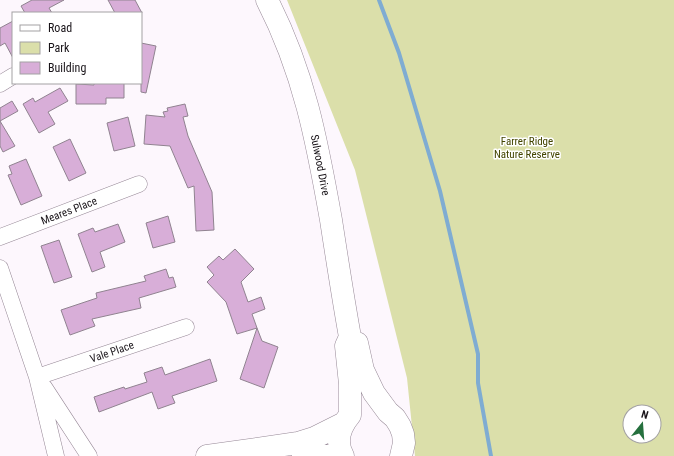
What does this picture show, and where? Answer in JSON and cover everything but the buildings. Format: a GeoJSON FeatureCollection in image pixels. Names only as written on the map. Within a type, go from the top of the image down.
{"type":"FeatureCollection","features":[{"type":"Feature","properties":{"kind":"main road","name":"Sulwood Drive"},"geometry":{"type":"LineString","coordinates":[[267,0],[284,36],[297,69],[311,115],[321,161],[350,337],[346,346],[350,384],[347,419],[340,432],[339,442],[343,456]]}},
{"type":"Feature","properties":{"kind":"main road","name":"Sulwood Drive"},"geometry":{"type":"LineString","coordinates":[[350,337],[357,343],[363,370],[374,393],[400,426],[404,444],[400,455]]}},
{"type":"Feature","properties":{"kind":"main road"},"geometry":{"type":"LineString","coordinates":[[207,456],[298,444],[314,438],[347,419],[357,411],[373,407],[388,412]]}},
{"type":"Feature","properties":{"kind":"main road"},"geometry":{"type":"LineString","coordinates":[[303,456],[330,456]]}},
{"type":"Feature","properties":{"kind":"street"},"geometry":{"type":"LineString","coordinates":[[0,84],[12,77]]}},
{"type":"Feature","properties":{"kind":"street","name":"Meares Place"},"geometry":{"type":"LineString","coordinates":[[0,237],[139,184]]}},
{"type":"Feature","properties":{"kind":"street"},"geometry":{"type":"LineString","coordinates":[[0,268],[37,377],[56,456]]}},
{"type":"Feature","properties":{"kind":"street","name":"Vale Place"},"geometry":{"type":"LineString","coordinates":[[37,377],[186,327]]}},
{"type":"Feature","properties":{"kind":"street"},"geometry":{"type":"LineString","coordinates":[[37,377],[89,456]]}},
{"type":"Feature","properties":{"kind":"green space","name":"Farrer Ridge Nature Reserve"},"geometry":{"type":"Polygon","coordinates":[[[287,0],[674,0],[674,456],[415,456],[407,378],[355,170],[287,0]]]}},
{"type":"Feature","properties":{"kind":"waterway"},"geometry":{"type":"LineString","coordinates":[[379,0],[399,53],[440,191],[478,354],[478,383],[491,456]]}}]}
